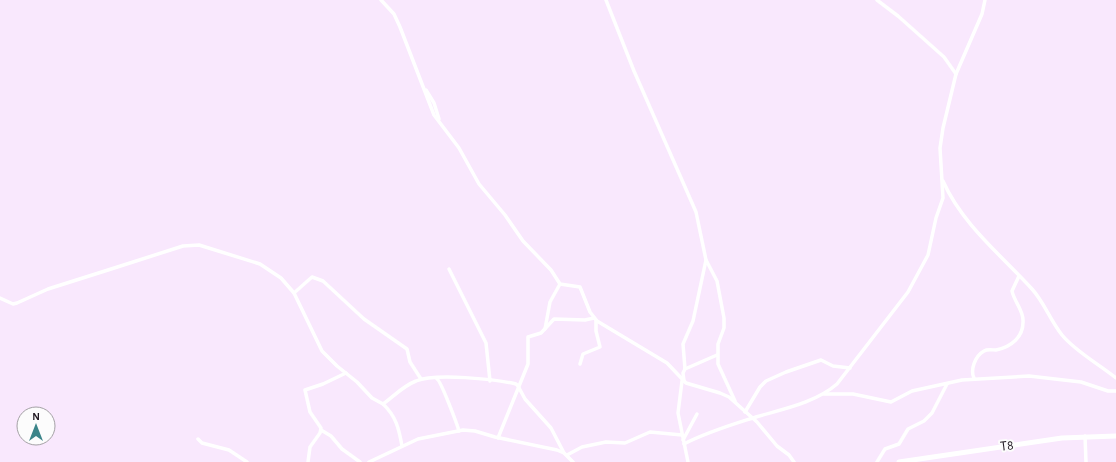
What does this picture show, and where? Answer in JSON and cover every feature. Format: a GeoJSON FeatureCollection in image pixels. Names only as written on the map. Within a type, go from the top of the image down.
{"type":"FeatureCollection","features":[{"type":"Feature","properties":{"kind":"street"},"geometry":{"type":"LineString","coordinates":[[381,0],[394,14],[430,105],[440,122],[459,148],[485,191],[505,215],[523,241],[549,267],[560,284],[580,287],[595,319],[600,347],[582,354],[580,364]]}},
{"type":"Feature","properties":{"kind":"street"},"geometry":{"type":"LineString","coordinates":[[606,0],[634,71],[694,205],[701,230],[706,260],[717,281],[724,321],[717,355],[720,371],[737,404]]}},
{"type":"Feature","properties":{"kind":"street"},"geometry":{"type":"LineString","coordinates":[[877,0],[898,16],[944,57],[956,74]]}},
{"type":"Feature","properties":{"kind":"street"},"geometry":{"type":"LineString","coordinates":[[824,394],[837,384],[908,292],[926,260],[932,242],[936,218],[942,202],[940,141],[956,74],[982,14],[985,0]]}},
{"type":"Feature","properties":{"kind":"street"},"geometry":{"type":"LineString","coordinates":[[942,179],[950,197],[963,214],[1039,297],[1061,334],[1076,348],[1116,378]]}},
{"type":"Feature","properties":{"kind":"street"},"geometry":{"type":"LineString","coordinates":[[0,298],[13,304],[17,303],[54,287],[183,246],[194,244],[249,260],[267,268],[281,278],[294,293],[322,351],[357,382],[372,398],[383,404],[389,410],[397,424],[402,446]]}},
{"type":"Feature","properties":{"kind":"street"},"geometry":{"type":"LineString","coordinates":[[688,462],[678,413],[685,371],[683,344],[693,321],[706,260]]}},
{"type":"Feature","properties":{"kind":"street"},"geometry":{"type":"LineString","coordinates":[[449,269],[486,343],[490,380]]}},
{"type":"Feature","properties":{"kind":"street"},"geometry":{"type":"LineString","coordinates":[[974,378],[973,366],[980,354],[984,351],[1010,345],[1016,342],[1019,336],[1023,320],[1012,291],[1019,276]]}},
{"type":"Feature","properties":{"kind":"street"},"geometry":{"type":"LineString","coordinates":[[294,293],[312,277],[323,281],[364,320],[407,349],[410,362],[421,379]]}},
{"type":"Feature","properties":{"kind":"street"},"geometry":{"type":"LineString","coordinates":[[545,330],[545,320],[550,302],[560,284]]}},
{"type":"Feature","properties":{"kind":"street"},"geometry":{"type":"LineString","coordinates":[[498,438],[529,362],[528,336],[542,333],[554,319],[595,319],[638,347],[667,363],[688,384],[723,394],[737,404],[762,428],[777,446],[789,455],[794,462]]}},
{"type":"Feature","properties":{"kind":"street"},"geometry":{"type":"LineString","coordinates":[[674,371],[685,371],[717,355]]}},
{"type":"Feature","properties":{"kind":"street"},"geometry":{"type":"LineString","coordinates":[[745,412],[763,384],[786,372],[821,360],[833,366],[850,368]]}},
{"type":"Feature","properties":{"kind":"street"},"geometry":{"type":"LineString","coordinates":[[346,373],[306,390],[310,412],[318,421],[321,430],[331,436],[342,449],[360,462]]}},
{"type":"Feature","properties":{"kind":"street"},"geometry":{"type":"LineString","coordinates":[[684,442],[711,431],[824,394],[853,394],[891,402],[912,391],[974,378],[1034,377],[1081,382],[1108,391],[1116,391]]}},
{"type":"Feature","properties":{"kind":"street"},"geometry":{"type":"LineString","coordinates":[[436,378],[441,384],[459,431]]}},
{"type":"Feature","properties":{"kind":"street"},"geometry":{"type":"LineString","coordinates":[[383,404],[406,386],[421,379],[469,378],[490,380],[518,386],[525,399],[551,428],[565,454],[573,462]]}},
{"type":"Feature","properties":{"kind":"street"},"geometry":{"type":"LineString","coordinates":[[877,462],[885,449],[899,444],[908,430],[924,421],[932,413],[947,384]]}},
{"type":"Feature","properties":{"kind":"street"},"geometry":{"type":"LineString","coordinates":[[684,442],[696,414]]}},
{"type":"Feature","properties":{"kind":"street"},"geometry":{"type":"LineString","coordinates":[[308,462],[310,447],[321,430]]}},
{"type":"Feature","properties":{"kind":"street"},"geometry":{"type":"LineString","coordinates":[[369,462],[425,437],[459,431],[475,431],[565,454],[582,447],[601,443],[625,443],[650,432],[682,435]]}},
{"type":"Feature","properties":{"kind":"street"},"geometry":{"type":"LineString","coordinates":[[1085,436],[1086,462]]}},
{"type":"Feature","properties":{"kind":"street","name":"T8"},"geometry":{"type":"LineString","coordinates":[[903,462],[951,453],[1085,436],[1116,436]]}},
{"type":"Feature","properties":{"kind":"street"},"geometry":{"type":"LineString","coordinates":[[198,440],[202,443],[229,450],[247,462]]}}]}
